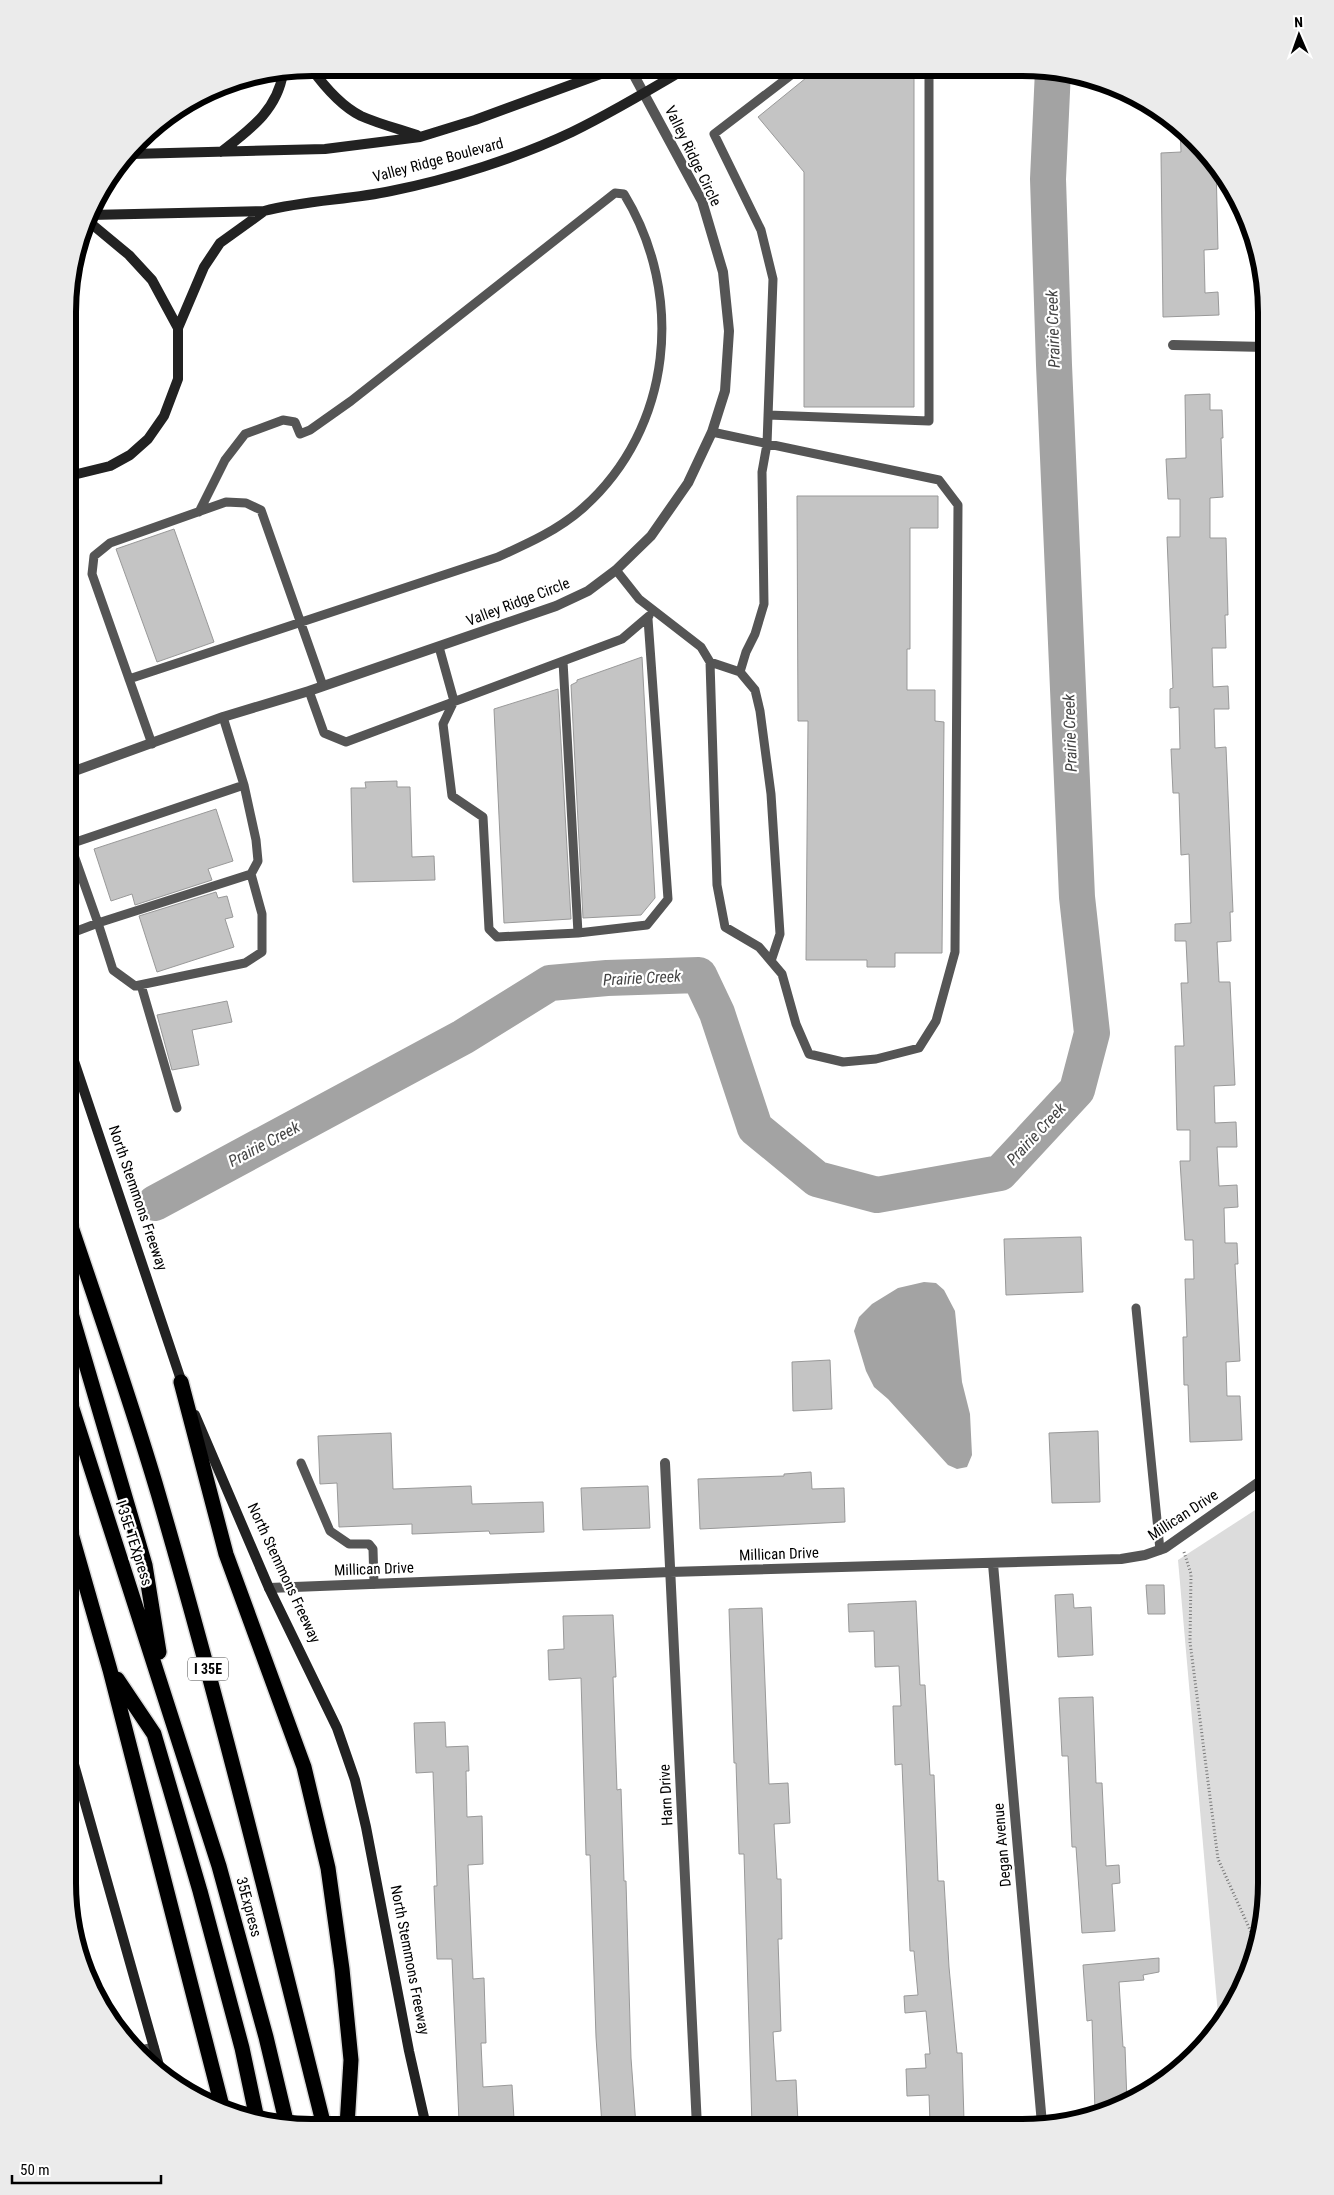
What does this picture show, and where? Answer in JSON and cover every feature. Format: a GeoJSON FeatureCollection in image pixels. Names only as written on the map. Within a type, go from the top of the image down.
{"type":"FeatureCollection","features":[{"type":"Feature","properties":{"kind":"highway","name":"I 35E"},"geometry":{"type":"LineString","coordinates":[[76,1241],[113,1348],[163,1510],[227,1738],[322,2119]]}},
{"type":"Feature","properties":{"kind":"highway"},"geometry":{"type":"LineString","coordinates":[[76,1330],[145,1565],[167,1701]]}},
{"type":"Feature","properties":{"kind":"highway"},"geometry":{"type":"LineString","coordinates":[[181,1382],[226,1554],[304,1767],[328,1868],[342,1969],[351,2060],[347,2119]]}},
{"type":"Feature","properties":{"kind":"highway","name":"I 35E TEXpress"},"geometry":{"type":"LineString","coordinates":[[76,1421],[167,1701]]}},
{"type":"Feature","properties":{"kind":"highway"},"geometry":{"type":"LineString","coordinates":[[76,1551],[110,1670],[220,2100]]}},
{"type":"Feature","properties":{"kind":"highway"},"geometry":{"type":"LineString","coordinates":[[110,1670],[154,1734],[200,1891],[237,2029],[255,2112]]}},
{"type":"Feature","properties":{"kind":"highway","name":"35Express"},"geometry":{"type":"LineString","coordinates":[[167,1701],[219,1866],[266,2037],[285,2117]]}},
{"type":"Feature","properties":{"kind":"main road"},"geometry":{"type":"LineString","coordinates":[[317,76],[322,83],[346,105],[361,116],[420,136]]}},
{"type":"Feature","properties":{"kind":"main road","name":"Valley Ridge Boulevard"},"geometry":{"type":"LineString","coordinates":[[138,154],[324,150],[420,136],[475,120],[595,76]]}},
{"type":"Feature","properties":{"kind":"main road","name":"Valley Ridge Boulevard"},"geometry":{"type":"LineString","coordinates":[[98,215],[264,211],[283,206],[392,191],[469,170],[571,132],[644,94],[674,76]]}},
{"type":"Feature","properties":{"kind":"main road"},"geometry":{"type":"LineString","coordinates":[[220,152],[256,125],[267,113],[277,98],[282,78]]}},
{"type":"Feature","properties":{"kind":"main road"},"geometry":{"type":"LineString","coordinates":[[76,474],[110,466],[130,455],[148,439],[164,416],[178,379],[178,328],[204,267],[220,243],[264,211]]}},
{"type":"Feature","properties":{"kind":"main road"},"geometry":{"type":"LineString","coordinates":[[93,225],[129,255],[152,280],[178,328]]}},
{"type":"Feature","properties":{"kind":"main road","name":"North Stemmons Freeway"},"geometry":{"type":"LineString","coordinates":[[76,1067],[181,1382],[269,1588],[337,1728],[354,1780],[374,1865],[409,2052],[424,2119]]}},
{"type":"Feature","properties":{"kind":"main road"},"geometry":{"type":"LineString","coordinates":[[76,1774],[158,2061]]}},
{"type":"Feature","properties":{"kind":"street","name":"Valley Ridge Circle"},"geometry":{"type":"LineString","coordinates":[[76,771],[223,717],[323,686],[556,606],[588,591],[616,570],[651,536],[688,483],[712,432],[725,391],[729,331],[723,272],[702,201],[634,76]]}},
{"type":"Feature","properties":{"kind":"street"},"geometry":{"type":"LineString","coordinates":[[1173,345],[1258,347]]}},
{"type":"Feature","properties":{"kind":"street","name":"Harn Drive"},"geometry":{"type":"LineString","coordinates":[[664,1463],[697,2119]]}},
{"type":"Feature","properties":{"kind":"street","name":"Millican Drive"},"geometry":{"type":"LineString","coordinates":[[269,1588],[670,1572],[1120,1559],[1146,1555],[1160,1550],[1258,1483]]}},
{"type":"Feature","properties":{"kind":"street","name":"Degan Avenue"},"geometry":{"type":"LineString","coordinates":[[993,1564],[1041,2118]]}},
{"type":"Feature","properties":{"kind":"lane"},"geometry":{"type":"LineString","coordinates":[[740,672],[746,652],[756,634],[764,604],[762,472],[767,444],[773,279],[761,230],[714,134],[790,76]]}},
{"type":"Feature","properties":{"kind":"lane"},"geometry":{"type":"LineString","coordinates":[[768,415],[929,421],[929,76]]}},
{"type":"Feature","properties":{"kind":"lane"},"geometry":{"type":"LineString","coordinates":[[129,679],[498,557],[554,530],[584,508],[618,471],[636,442],[658,376],[662,313],[659,282],[637,215],[624,194],[615,193],[351,401],[310,430],[300,434],[295,422],[283,420],[245,434],[226,460],[199,512]]}},
{"type":"Feature","properties":{"kind":"lane"},"geometry":{"type":"LineString","coordinates":[[616,570],[639,599],[701,647],[710,662],[717,885],[725,927],[759,947],[782,974],[796,1024],[809,1054],[843,1062],[876,1059],[918,1048],[936,1021],[955,952],[958,505],[939,480],[712,432]]}},
{"type":"Feature","properties":{"kind":"lane"},"geometry":{"type":"LineString","coordinates":[[152,744],[92,574],[94,556],[110,543],[226,502],[246,503],[261,510],[323,686]]}},
{"type":"Feature","properties":{"kind":"lane"},"geometry":{"type":"LineString","coordinates":[[309,690],[324,733],[346,742],[622,639],[648,618],[652,609]]}},
{"type":"Feature","properties":{"kind":"lane"},"geometry":{"type":"LineString","coordinates":[[439,647],[454,701],[443,724],[452,796],[482,817],[489,929],[497,937],[647,925],[668,899],[648,618]]}},
{"type":"Feature","properties":{"kind":"lane"},"geometry":{"type":"LineString","coordinates":[[563,661],[578,932]]}},
{"type":"Feature","properties":{"kind":"lane"},"geometry":{"type":"LineString","coordinates":[[710,662],[740,672],[755,690],[771,794],[780,934],[771,962]]}},
{"type":"Feature","properties":{"kind":"lane"},"geometry":{"type":"LineString","coordinates":[[76,861],[113,970],[134,986],[245,963],[262,952],[262,914],[251,874],[258,861],[256,840],[244,785],[223,717]]}},
{"type":"Feature","properties":{"kind":"lane"},"geometry":{"type":"LineString","coordinates":[[76,842],[244,785]]}},
{"type":"Feature","properties":{"kind":"lane"},"geometry":{"type":"LineString","coordinates":[[76,931],[251,874]]}},
{"type":"Feature","properties":{"kind":"lane"},"geometry":{"type":"LineString","coordinates":[[141,985],[177,1108]]}},
{"type":"Feature","properties":{"kind":"lane"},"geometry":{"type":"LineString","coordinates":[[1136,1308],[1160,1550]]}},
{"type":"Feature","properties":{"kind":"lane"},"geometry":{"type":"LineString","coordinates":[[301,1463],[330,1531],[349,1544],[368,1544],[373,1549],[374,1584]]}},
{"type":"Feature","properties":{"kind":"lane"},"geometry":{"type":"LineString","coordinates":[[144,2049],[154,2047]]}},
{"type":"Feature","properties":{"kind":"path"},"geometry":{"type":"LineString","coordinates":[[1180,1537],[1191,1574],[1190,1642],[1218,1859],[1252,1934]]}},
{"type":"Feature","properties":{"kind":"shaded area"},"geometry":{"type":"Polygon","coordinates":[[[924,1282],[936,1283],[944,1290],[955,1311],[962,1382],[970,1414],[972,1455],[967,1467],[957,1469],[948,1465],[888,1399],[874,1387],[866,1371],[854,1331],[859,1317],[872,1304],[898,1288],[924,1282]]]}},
{"type":"Feature","properties":{"kind":"shaded area"},"geometry":{"type":"Polygon","coordinates":[[[1258,1508],[1258,1882],[1256,1913],[1250,1944],[1240,1973],[1218,2014],[1178,1560],[1258,1508]]]}},
{"type":"Feature","properties":{"kind":"building"},"geometry":{"type":"Polygon","coordinates":[[[808,76],[914,76],[914,407],[804,407],[804,172],[758,117],[808,76]]]}},
{"type":"Feature","properties":{"kind":"building"},"geometry":{"type":"Polygon","coordinates":[[[1180,138],[1189,145],[1216,179],[1218,249],[1204,250],[1205,293],[1218,292],[1219,315],[1163,317],[1161,153],[1181,152],[1180,138]]]}},
{"type":"Feature","properties":{"kind":"building"},"geometry":{"type":"Polygon","coordinates":[[[1210,394],[1210,410],[1222,410],[1223,497],[1210,498],[1210,538],[1226,538],[1228,615],[1225,615],[1226,648],[1212,648],[1213,687],[1228,686],[1229,709],[1214,709],[1215,748],[1226,747],[1233,912],[1230,912],[1231,941],[1217,942],[1219,982],[1230,982],[1235,1085],[1214,1086],[1215,1123],[1236,1122],[1237,1147],[1217,1147],[1219,1186],[1237,1185],[1238,1207],[1224,1208],[1225,1243],[1237,1243],[1238,1264],[1235,1264],[1240,1361],[1226,1362],[1227,1396],[1240,1396],[1242,1440],[1190,1442],[1188,1385],[1184,1385],[1183,1337],[1187,1337],[1185,1279],[1194,1279],[1193,1240],[1185,1240],[1180,1161],[1190,1161],[1190,1130],[1177,1130],[1175,1046],[1184,1046],[1181,983],[1188,983],[1186,941],[1175,941],[1175,924],[1191,923],[1189,854],[1181,855],[1179,793],[1173,793],[1171,749],[1180,749],[1179,707],[1170,708],[1170,689],[1173,688],[1167,537],[1180,537],[1180,499],[1168,499],[1166,459],[1186,458],[1185,395],[1210,394]]]}},
{"type":"Feature","properties":{"kind":"building"},"geometry":{"type":"Polygon","coordinates":[[[797,496],[938,496],[938,528],[910,528],[910,649],[907,649],[907,690],[935,690],[935,721],[944,722],[942,953],[895,953],[895,967],[867,967],[867,960],[806,960],[808,721],[798,721],[797,496]]]}},
{"type":"Feature","properties":{"kind":"building"},"geometry":{"type":"Polygon","coordinates":[[[174,529],[214,642],[157,662],[116,549],[174,529]]]}},
{"type":"Feature","properties":{"kind":"building"},"geometry":{"type":"Polygon","coordinates":[[[642,657],[655,898],[641,915],[583,918],[571,685],[577,682],[577,680],[642,657]]]}},
{"type":"Feature","properties":{"kind":"building"},"geometry":{"type":"Polygon","coordinates":[[[558,689],[571,919],[504,923],[494,709],[558,689]]]}},
{"type":"Feature","properties":{"kind":"building"},"geometry":{"type":"Polygon","coordinates":[[[397,781],[397,787],[410,787],[412,857],[434,856],[435,880],[353,882],[351,788],[366,788],[365,782],[397,781]]]}},
{"type":"Feature","properties":{"kind":"building"},"geometry":{"type":"Polygon","coordinates":[[[216,809],[233,861],[208,869],[212,880],[135,905],[132,894],[111,901],[94,849],[216,809]]]}},
{"type":"Feature","properties":{"kind":"building"},"geometry":{"type":"Polygon","coordinates":[[[216,892],[218,898],[227,896],[233,917],[225,919],[234,947],[157,972],[139,916],[216,892]]]}},
{"type":"Feature","properties":{"kind":"building"},"geometry":{"type":"Polygon","coordinates":[[[227,1001],[232,1022],[192,1030],[199,1065],[172,1070],[157,1015],[227,1001]]]}},
{"type":"Feature","properties":{"kind":"building"},"geometry":{"type":"Polygon","coordinates":[[[1081,1237],[1083,1292],[1006,1295],[1004,1239],[1081,1237]]]}},
{"type":"Feature","properties":{"kind":"building"},"geometry":{"type":"Polygon","coordinates":[[[830,1360],[832,1409],[793,1411],[792,1362],[830,1360]]]}},
{"type":"Feature","properties":{"kind":"building"},"geometry":{"type":"Polygon","coordinates":[[[1098,1431],[1100,1502],[1052,1503],[1049,1433],[1098,1431]]]}},
{"type":"Feature","properties":{"kind":"building"},"geometry":{"type":"Polygon","coordinates":[[[391,1433],[393,1489],[471,1486],[472,1504],[543,1502],[544,1532],[490,1534],[489,1531],[412,1534],[412,1524],[339,1527],[337,1483],[320,1484],[318,1436],[391,1433]]]}},
{"type":"Feature","properties":{"kind":"building"},"geometry":{"type":"Polygon","coordinates":[[[811,1472],[812,1489],[844,1488],[845,1522],[700,1529],[698,1479],[784,1476],[784,1474],[811,1472]]]}},
{"type":"Feature","properties":{"kind":"building"},"geometry":{"type":"Polygon","coordinates":[[[648,1486],[650,1528],[583,1530],[581,1488],[648,1486]]]}},
{"type":"Feature","properties":{"kind":"building"},"geometry":{"type":"Polygon","coordinates":[[[1146,1585],[1164,1585],[1165,1614],[1148,1614],[1146,1585]]]}},
{"type":"Feature","properties":{"kind":"building"},"geometry":{"type":"Polygon","coordinates":[[[1073,1594],[1074,1608],[1091,1607],[1093,1655],[1058,1657],[1055,1595],[1073,1594]]]}},
{"type":"Feature","properties":{"kind":"building"},"geometry":{"type":"Polygon","coordinates":[[[916,1601],[920,1685],[925,1685],[930,1775],[934,1775],[938,1881],[944,1881],[957,2053],[962,2053],[964,2119],[930,2119],[929,2095],[907,2096],[906,2069],[926,2068],[925,2054],[930,2054],[926,2011],[905,2013],[904,1996],[918,1995],[914,1951],[910,1951],[902,1764],[895,1765],[893,1706],[901,1706],[899,1666],[875,1667],[874,1631],[849,1632],[848,1604],[916,1601]]]}},
{"type":"Feature","properties":{"kind":"building"},"geometry":{"type":"Polygon","coordinates":[[[762,1608],[769,1784],[788,1783],[790,1823],[774,1824],[777,1879],[781,1879],[782,1939],[778,1939],[781,2031],[773,2032],[776,2081],[796,2080],[798,2119],[752,2119],[744,1854],[739,1854],[729,1609],[762,1608]]]}},
{"type":"Feature","properties":{"kind":"building"},"geometry":{"type":"Polygon","coordinates":[[[613,1615],[616,1677],[613,1677],[617,1790],[621,1789],[624,1881],[626,1881],[631,2058],[635,2119],[602,2119],[596,2037],[590,1855],[586,1855],[581,1678],[549,1680],[548,1650],[564,1649],[563,1616],[613,1615]]]}},
{"type":"Feature","properties":{"kind":"building"},"geometry":{"type":"Polygon","coordinates":[[[1093,1697],[1096,1783],[1102,1783],[1106,1866],[1119,1865],[1120,1883],[1112,1884],[1115,1931],[1082,1933],[1076,1847],[1072,1847],[1068,1756],[1062,1756],[1059,1698],[1093,1697]]]}},
{"type":"Feature","properties":{"kind":"building"},"geometry":{"type":"Polygon","coordinates":[[[445,1722],[446,1747],[468,1746],[469,1771],[466,1771],[467,1817],[482,1816],[483,1864],[468,1865],[473,1979],[484,1978],[486,2043],[481,2043],[483,2087],[512,2085],[514,2119],[459,2119],[452,1959],[437,1959],[434,1886],[437,1886],[433,1772],[416,1773],[414,1723],[445,1722]]]}},
{"type":"Feature","properties":{"kind":"building"},"geometry":{"type":"Polygon","coordinates":[[[1159,1958],[1159,1972],[1143,1975],[1144,1980],[1119,1982],[1123,2047],[1125,2047],[1127,2094],[1095,2107],[1092,2020],[1087,2021],[1083,1965],[1159,1958]]]}},
{"type":"Feature","properties":{"kind":"waterway","name":"Prairie Creek"},"geometry":{"type":"LineString","coordinates":[[155,1203],[463,1037],[550,983],[607,978],[699,975],[717,1013],[755,1128],[817,1179],[877,1195],[1000,1173],[1077,1090],[1092,1033],[1077,897],[1054,365],[1048,179],[1053,78]]}}]}
